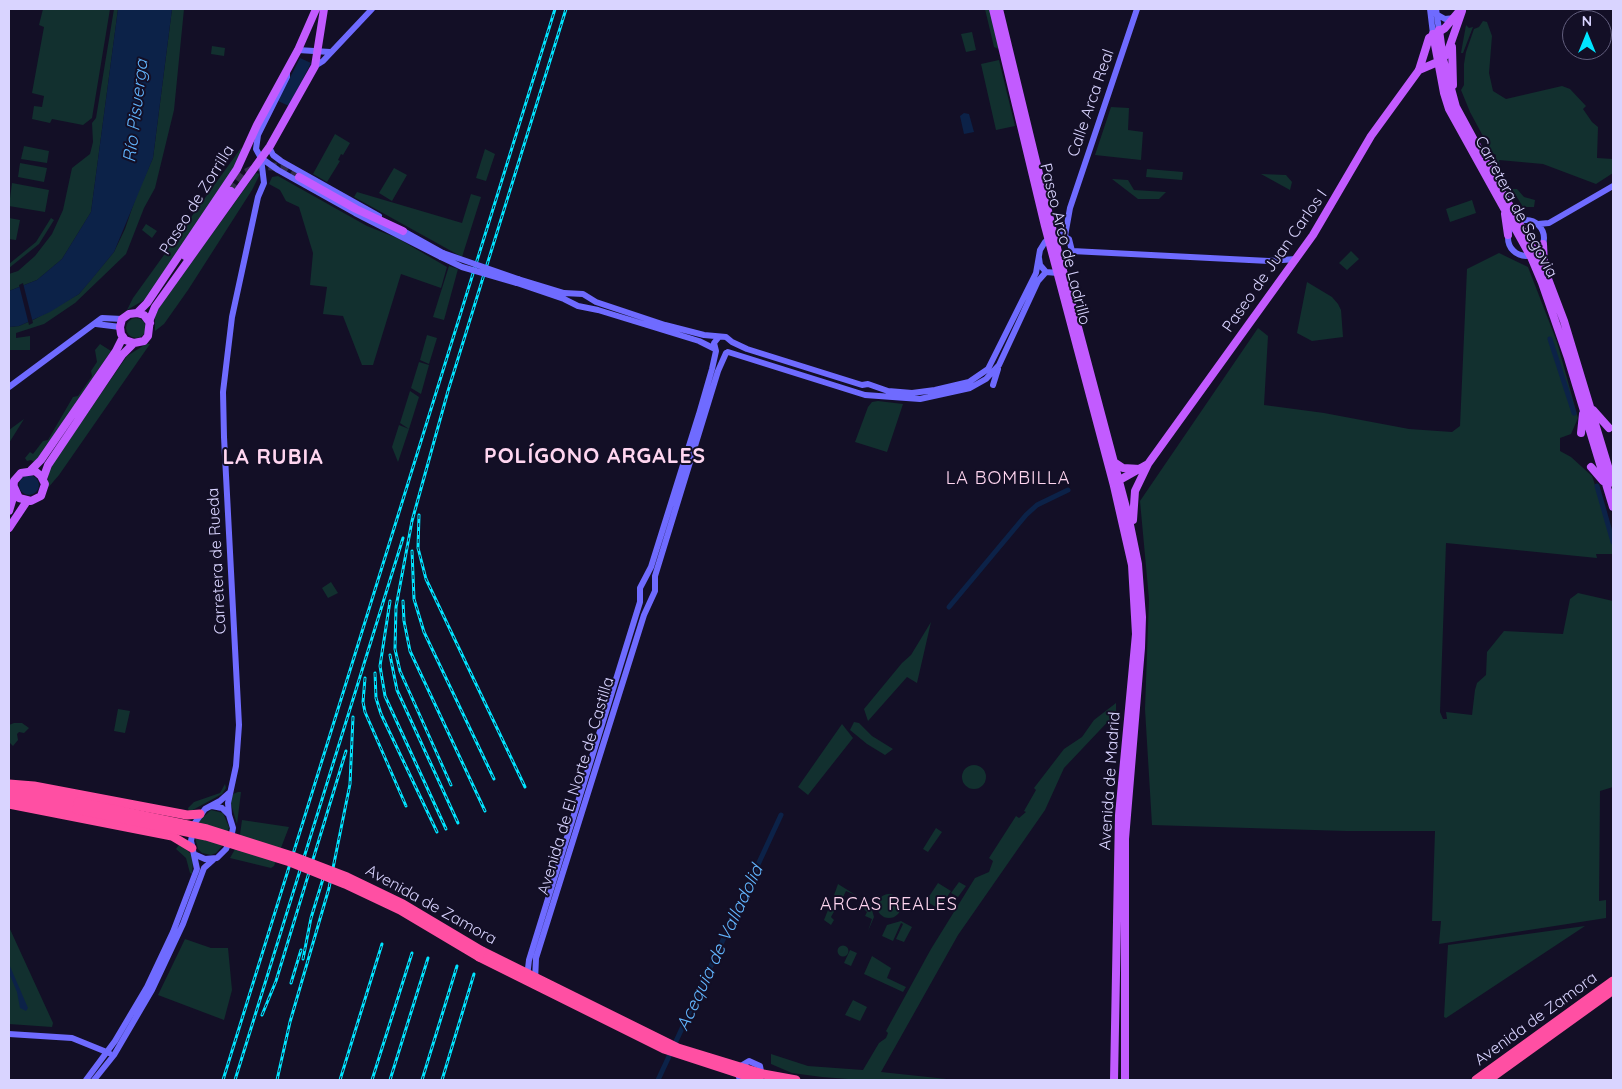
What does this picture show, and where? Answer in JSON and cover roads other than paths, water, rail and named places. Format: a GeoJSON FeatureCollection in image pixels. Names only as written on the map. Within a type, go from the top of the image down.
{"type":"FeatureCollection","features":[{"type":"Feature","properties":{"kind":"highway"},"geometry":{"type":"LineString","coordinates":[[9,784],[34,786],[187,815],[200,814]]}},
{"type":"Feature","properties":{"kind":"highway","name":"Avenida de Zamora"},"geometry":{"type":"LineString","coordinates":[[9,789],[77,806]]}},
{"type":"Feature","properties":{"kind":"highway","name":"Avenida de Zamora"},"geometry":{"type":"LineString","coordinates":[[9,796],[207,829],[292,856],[347,877],[403,904],[481,954],[665,1046],[739,1074],[761,1078],[796,1080]]}},
{"type":"Feature","properties":{"kind":"highway"},"geometry":{"type":"LineString","coordinates":[[9,804],[172,836],[194,851]]}},
{"type":"Feature","properties":{"kind":"highway","name":"Avenida de Zamora"},"geometry":{"type":"LineString","coordinates":[[481,954],[514,967],[531,980]]}},
{"type":"Feature","properties":{"kind":"highway","name":"Avenida de Zamora"},"geometry":{"type":"LineString","coordinates":[[1488,1080],[1498,1069],[1613,982]]}},
{"type":"Feature","properties":{"kind":"highway","name":"Avenida de Zamora"},"geometry":{"type":"LineString","coordinates":[[1498,1069],[1613,990]]}},
{"type":"Feature","properties":{"kind":"highway"},"geometry":{"type":"LineString","coordinates":[[1477,1076],[1498,1069]]}},
{"type":"Feature","properties":{"kind":"highway"},"geometry":{"type":"LineString","coordinates":[[1493,1080],[1498,1069]]}},
{"type":"Feature","properties":{"kind":"main road","name":"Paseo de Zorrilla"},"geometry":{"type":"LineString","coordinates":[[141,310],[238,169],[257,125],[288,71],[316,9]]}},
{"type":"Feature","properties":{"kind":"main road","name":"Paseo de Zorrilla"},"geometry":{"type":"LineString","coordinates":[[9,528],[27,501],[35,500],[41,496],[48,465],[122,355],[134,343],[147,338],[150,333],[150,323],[155,307],[269,147],[315,66],[324,9]]}},
{"type":"Feature","properties":{"kind":"main road","name":"Paseo Arco de Ladrillo"},"geometry":{"type":"LineString","coordinates":[[993,9],[1051,235],[1114,462],[1116,483]]}},
{"type":"Feature","properties":{"kind":"main road","name":"Paseo Arco de Ladrillo"},"geometry":{"type":"LineString","coordinates":[[999,9],[1051,235]]}},
{"type":"Feature","properties":{"kind":"main road","name":"Paseo de Juan Carlos I"},"geometry":{"type":"LineString","coordinates":[[1422,69],[1425,46],[1462,9]]}},
{"type":"Feature","properties":{"kind":"main road","name":"Paseo de Juan Carlos I"},"geometry":{"type":"LineString","coordinates":[[1132,512],[1135,491],[1148,464],[1296,259],[1342,188],[1371,136],[1422,69],[1438,62],[1453,40],[1462,9]]}},
{"type":"Feature","properties":{"kind":"main road"},"geometry":{"type":"LineString","coordinates":[[1439,31],[1451,31],[1453,40],[1451,95]]}},
{"type":"Feature","properties":{"kind":"main road","name":"Carretera de Segovia"},"geometry":{"type":"LineString","coordinates":[[1439,31],[1438,62],[1440,75],[1444,93],[1456,124],[1504,208],[1516,223]]}},
{"type":"Feature","properties":{"kind":"main road"},"geometry":{"type":"LineString","coordinates":[[1423,55],[1428,63],[1438,62]]}},
{"type":"Feature","properties":{"kind":"main road","name":"Carretera de Segovia"},"geometry":{"type":"LineString","coordinates":[[1438,62],[1462,120],[1516,223],[1534,255],[1544,267],[1564,321],[1613,508]]}},
{"type":"Feature","properties":{"kind":"main road"},"geometry":{"type":"LineString","coordinates":[[1422,69],[1434,71],[1440,75]]}},
{"type":"Feature","properties":{"kind":"main road"},"geometry":{"type":"LineString","coordinates":[[299,177],[356,209],[403,231]]}},
{"type":"Feature","properties":{"kind":"main road"},"geometry":{"type":"LineString","coordinates":[[9,511],[17,476],[31,470],[47,452],[116,351],[123,337],[121,323],[130,314],[141,310],[151,302],[231,190]]}},
{"type":"Feature","properties":{"kind":"main road"},"geometry":{"type":"LineString","coordinates":[[1504,208],[1508,235]]}},
{"type":"Feature","properties":{"kind":"main road"},"geometry":{"type":"LineString","coordinates":[[1543,240],[1544,267]]}},
{"type":"Feature","properties":{"kind":"main road","name":"Carretera de Segovia"},"geometry":{"type":"LineString","coordinates":[[1534,255],[1613,482]]}},
{"type":"Feature","properties":{"kind":"main road","name":"Paseo Arco de Ladrillo"},"geometry":{"type":"LineString","coordinates":[[1061,271],[1116,483]]}},
{"type":"Feature","properties":{"kind":"main road"},"geometry":{"type":"LineString","coordinates":[[141,310],[150,323]]}},
{"type":"Feature","properties":{"kind":"main road"},"geometry":{"type":"LineString","coordinates":[[123,337],[134,343]]}},
{"type":"Feature","properties":{"kind":"main road"},"geometry":{"type":"LineString","coordinates":[[1586,406],[1609,428]]}},
{"type":"Feature","properties":{"kind":"main road"},"geometry":{"type":"LineString","coordinates":[[1581,433],[1586,406]]}},
{"type":"Feature","properties":{"kind":"main road"},"geometry":{"type":"LineString","coordinates":[[1114,462],[1123,468],[1140,469]]}},
{"type":"Feature","properties":{"kind":"main road","name":"Paseo de Juan Carlos I"},"geometry":{"type":"LineString","coordinates":[[1116,483],[1133,475],[1148,464]]}},
{"type":"Feature","properties":{"kind":"main road"},"geometry":{"type":"LineString","coordinates":[[1591,467],[1608,490]]}},
{"type":"Feature","properties":{"kind":"main road"},"geometry":{"type":"LineString","coordinates":[[31,470],[38,473],[44,479]]}},
{"type":"Feature","properties":{"kind":"main road","name":"Avenida de Madrid"},"geometry":{"type":"LineString","coordinates":[[1116,483],[1135,546],[1141,593]]}},
{"type":"Feature","properties":{"kind":"main road","name":"Avenida de Madrid"},"geometry":{"type":"LineString","coordinates":[[1114,1080],[1119,816],[1136,634],[1132,565],[1116,483]]}},
{"type":"Feature","properties":{"kind":"main road"},"geometry":{"type":"LineString","coordinates":[[14,488],[19,498],[27,501]]}},
{"type":"Feature","properties":{"kind":"main road","name":"Avenida de Madrid"},"geometry":{"type":"LineString","coordinates":[[1125,1080],[1125,839],[1141,648],[1143,574],[1132,512]]}},
{"type":"Feature","properties":{"kind":"street"},"geometry":{"type":"LineString","coordinates":[[315,66],[324,61],[330,52],[372,9]]}},
{"type":"Feature","properties":{"kind":"street","name":"Calle Arca Real"},"geometry":{"type":"LineString","coordinates":[[1065,236],[1070,208],[1137,9]]}},
{"type":"Feature","properties":{"kind":"street"},"geometry":{"type":"LineString","coordinates":[[1430,9],[1439,31]]}},
{"type":"Feature","properties":{"kind":"street"},"geometry":{"type":"LineString","coordinates":[[1436,11],[1439,31]]}},
{"type":"Feature","properties":{"kind":"street"},"geometry":{"type":"LineString","coordinates":[[1436,11],[1445,19],[1455,18]]}},
{"type":"Feature","properties":{"kind":"street"},"geometry":{"type":"LineString","coordinates":[[298,50],[330,52]]}},
{"type":"Feature","properties":{"kind":"street","name":"Paseo de Zorrilla"},"geometry":{"type":"LineString","coordinates":[[261,158],[256,149],[258,135],[287,78],[288,71]]}},
{"type":"Feature","properties":{"kind":"street"},"geometry":{"type":"LineString","coordinates":[[269,147],[273,155],[281,161],[442,255]]}},
{"type":"Feature","properties":{"kind":"street"},"geometry":{"type":"LineString","coordinates":[[261,158],[275,168],[355,213],[442,255],[517,281],[575,304],[690,338],[716,350],[861,392],[865,395],[870,394],[895,399],[920,399],[970,388],[999,365]]}},
{"type":"Feature","properties":{"kind":"street","name":"Carretera de Rueda"},"geometry":{"type":"LineString","coordinates":[[261,158],[264,181]]}},
{"type":"Feature","properties":{"kind":"street","name":"Carretera de Rueda"},"geometry":{"type":"LineString","coordinates":[[229,815],[229,792],[236,766],[239,723],[224,437],[226,359],[232,317],[264,181],[266,174],[275,168]]}},
{"type":"Feature","properties":{"kind":"street"},"geometry":{"type":"LineString","coordinates":[[1613,186],[1549,223],[1538,224],[1526,220],[1516,223],[1508,235],[1509,243],[1516,253],[1534,255],[1551,227],[1613,190]]}},
{"type":"Feature","properties":{"kind":"street"},"geometry":{"type":"LineString","coordinates":[[1538,224],[1543,240]]}},
{"type":"Feature","properties":{"kind":"street"},"geometry":{"type":"LineString","coordinates":[[517,281],[577,295],[582,294],[603,305],[665,325],[718,338],[726,337],[732,342],[862,385],[868,384],[898,392],[930,391],[969,382],[990,372],[1036,273],[1042,245],[1051,235],[1065,236],[1069,239],[1072,251],[1061,271],[1046,272],[1038,281],[999,365],[993,386]]}},
{"type":"Feature","properties":{"kind":"street"},"geometry":{"type":"LineString","coordinates":[[1072,251],[1273,261],[1296,259]]}},
{"type":"Feature","properties":{"kind":"street"},"geometry":{"type":"LineString","coordinates":[[1039,258],[1040,265],[1046,272]]}},
{"type":"Feature","properties":{"kind":"street"},"geometry":{"type":"LineString","coordinates":[[575,304],[574,299],[577,295]]}},
{"type":"Feature","properties":{"kind":"street"},"geometry":{"type":"LineString","coordinates":[[583,306],[587,302],[586,297]]}},
{"type":"Feature","properties":{"kind":"street"},"geometry":{"type":"LineString","coordinates":[[9,387],[102,318],[121,323]]}},
{"type":"Feature","properties":{"kind":"street"},"geometry":{"type":"LineString","coordinates":[[716,350],[714,344],[718,338]]}},
{"type":"Feature","properties":{"kind":"street"},"geometry":{"type":"LineString","coordinates":[[727,353],[732,342]]}},
{"type":"Feature","properties":{"kind":"street","name":"Avenida de El Norte de Castilla"},"geometry":{"type":"LineString","coordinates":[[531,980],[529,960],[641,594],[640,588],[644,583],[696,423],[716,350]]}},
{"type":"Feature","properties":{"kind":"street","name":"Avenida de El Norte de Castilla"},"geometry":{"type":"LineString","coordinates":[[531,980],[536,958],[651,596],[655,590],[654,586],[717,376],[727,353]]}},
{"type":"Feature","properties":{"kind":"street"},"geometry":{"type":"LineString","coordinates":[[861,392],[862,385]]}},
{"type":"Feature","properties":{"kind":"street"},"geometry":{"type":"LineString","coordinates":[[870,394],[872,386]]}},
{"type":"Feature","properties":{"kind":"street"},"geometry":{"type":"LineString","coordinates":[[644,583],[650,582],[654,586]]}},
{"type":"Feature","properties":{"kind":"street"},"geometry":{"type":"LineString","coordinates":[[641,594],[646,597],[651,596]]}},
{"type":"Feature","properties":{"kind":"street"},"geometry":{"type":"LineString","coordinates":[[86,1080],[111,1054],[174,932],[196,872],[192,831],[200,814],[229,792]]}},
{"type":"Feature","properties":{"kind":"street"},"geometry":{"type":"LineString","coordinates":[[94,1080],[152,990],[183,924],[204,868],[222,854],[231,838],[232,828],[229,815],[222,808],[211,806]]}},
{"type":"Feature","properties":{"kind":"street"},"geometry":{"type":"LineString","coordinates":[[194,851],[214,859]]}},
{"type":"Feature","properties":{"kind":"street"},"geometry":{"type":"LineString","coordinates":[[514,967],[523,966],[529,960]]}},
{"type":"Feature","properties":{"kind":"street"},"geometry":{"type":"LineString","coordinates":[[9,1034],[72,1038],[111,1054]]}},
{"type":"Feature","properties":{"kind":"street"},"geometry":{"type":"LineString","coordinates":[[739,1074],[745,1062],[753,1061],[760,1066],[761,1078]]}},
{"type":"Feature","properties":{"kind":"water","name":"Río Pisuerga"},"geometry":{"type":"Polygon","coordinates":[[[118,9],[172,9],[153,158],[114,252],[91,280],[79,294],[50,312],[19,326],[9,327],[9,291],[37,280],[62,259],[91,212],[118,9]]]}},
{"type":"Feature","properties":{"kind":"water"},"geometry":{"type":"Polygon","coordinates":[[[300,58],[311,63],[289,106],[278,101],[300,58]]]}},
{"type":"Feature","properties":{"kind":"water"},"geometry":{"type":"Polygon","coordinates":[[[964,113],[969,114],[974,132],[964,134],[960,116],[964,113]]]}},
{"type":"Feature","properties":{"kind":"water"},"geometry":{"type":"Polygon","coordinates":[[[29,475],[36,478],[39,485],[36,492],[29,495],[22,492],[19,485],[22,478],[29,475]]]}},
{"type":"Feature","properties":{"kind":"water"},"geometry":{"type":"Polygon","coordinates":[[[9,964],[28,1008],[26,1011],[20,1008],[17,992],[9,973],[9,964]]]}},
{"type":"Feature","properties":{"kind":"waterway","name":"Acequia de Valladolid"},"geometry":{"type":"LineString","coordinates":[[1550,339],[1574,413]]}},
{"type":"Feature","properties":{"kind":"waterway","name":"Acequia de Valladolid"},"geometry":{"type":"LineString","coordinates":[[1597,486],[1613,542]]}},
{"type":"Feature","properties":{"kind":"waterway","name":"Acequia de Valladolid"},"geometry":{"type":"LineString","coordinates":[[949,607],[1026,515],[1037,505],[1068,490]]}},
{"type":"Feature","properties":{"kind":"waterway","name":"Acequia de Valladolid"},"geometry":{"type":"LineString","coordinates":[[658,1080],[781,815]]}},
{"type":"Feature","properties":{"kind":"tunnel"},"geometry":{"type":"LineString","coordinates":[[231,191],[243,174],[257,167],[281,167],[299,177]]}},
{"type":"Feature","properties":{"kind":"railway"},"geometry":{"type":"LineString","coordinates":[[223,1080],[555,9]]}},
{"type":"Feature","properties":{"kind":"railway"},"geometry":{"type":"LineString","coordinates":[[451,785],[400,671],[395,649],[396,607],[412,521],[448,391],[566,9]]}},
{"type":"Feature","properties":{"kind":"railway"},"geometry":{"type":"LineString","coordinates":[[419,515],[418,548],[426,579],[525,787]]}},
{"type":"Feature","properties":{"kind":"railway"},"geometry":{"type":"LineString","coordinates":[[235,1080],[403,538]]}},
{"type":"Feature","properties":{"kind":"railway"},"geometry":{"type":"LineString","coordinates":[[412,551],[414,599],[424,632],[494,779]]}},
{"type":"Feature","properties":{"kind":"railway"},"geometry":{"type":"LineString","coordinates":[[390,601],[380,666],[385,696],[446,829]]}},
{"type":"Feature","properties":{"kind":"railway"},"geometry":{"type":"LineString","coordinates":[[403,601],[404,621],[410,651],[485,811]]}},
{"type":"Feature","properties":{"kind":"railway"},"geometry":{"type":"LineString","coordinates":[[390,655],[397,690],[458,823]]}},
{"type":"Feature","properties":{"kind":"railway"},"geometry":{"type":"LineString","coordinates":[[375,673],[376,698],[381,714],[437,832]]}},
{"type":"Feature","properties":{"kind":"railway"},"geometry":{"type":"LineString","coordinates":[[365,678],[363,702],[365,712],[406,806]]}},
{"type":"Feature","properties":{"kind":"railway"},"geometry":{"type":"LineString","coordinates":[[277,1080],[290,1022],[329,888],[350,784],[353,717]]}},
{"type":"Feature","properties":{"kind":"railway"},"geometry":{"type":"LineString","coordinates":[[262,1015],[276,981],[346,751]]}},
{"type":"Feature","properties":{"kind":"railway"},"geometry":{"type":"LineString","coordinates":[[303,959],[311,918],[326,869]]}},
{"type":"Feature","properties":{"kind":"railway"},"geometry":{"type":"LineString","coordinates":[[340,1080],[382,944]]}},
{"type":"Feature","properties":{"kind":"railway"},"geometry":{"type":"LineString","coordinates":[[291,983],[301,950]]}},
{"type":"Feature","properties":{"kind":"railway"},"geometry":{"type":"LineString","coordinates":[[372,1080],[412,953]]}},
{"type":"Feature","properties":{"kind":"railway"},"geometry":{"type":"LineString","coordinates":[[390,1080],[428,958]]}},
{"type":"Feature","properties":{"kind":"railway"},"geometry":{"type":"LineString","coordinates":[[422,1080],[457,966]]}},
{"type":"Feature","properties":{"kind":"railway"},"geometry":{"type":"LineString","coordinates":[[442,1080],[474,974]]}},
{"type":"Feature","properties":{"kind":"district","name":"POLÍGONO ARGALES"},"geometry":{"type":"Point","coordinates":[595,457]}},
{"type":"Feature","properties":{"kind":"district","name":"LA RUBIA"},"geometry":{"type":"Point","coordinates":[273,458]}},
{"type":"Feature","properties":{"kind":"district","name":"LA BOMBILLA"},"geometry":{"type":"Point","coordinates":[1008,479]}},
{"type":"Feature","properties":{"kind":"district","name":"ARCAS REALES"},"geometry":{"type":"Point","coordinates":[889,905]}}]}
